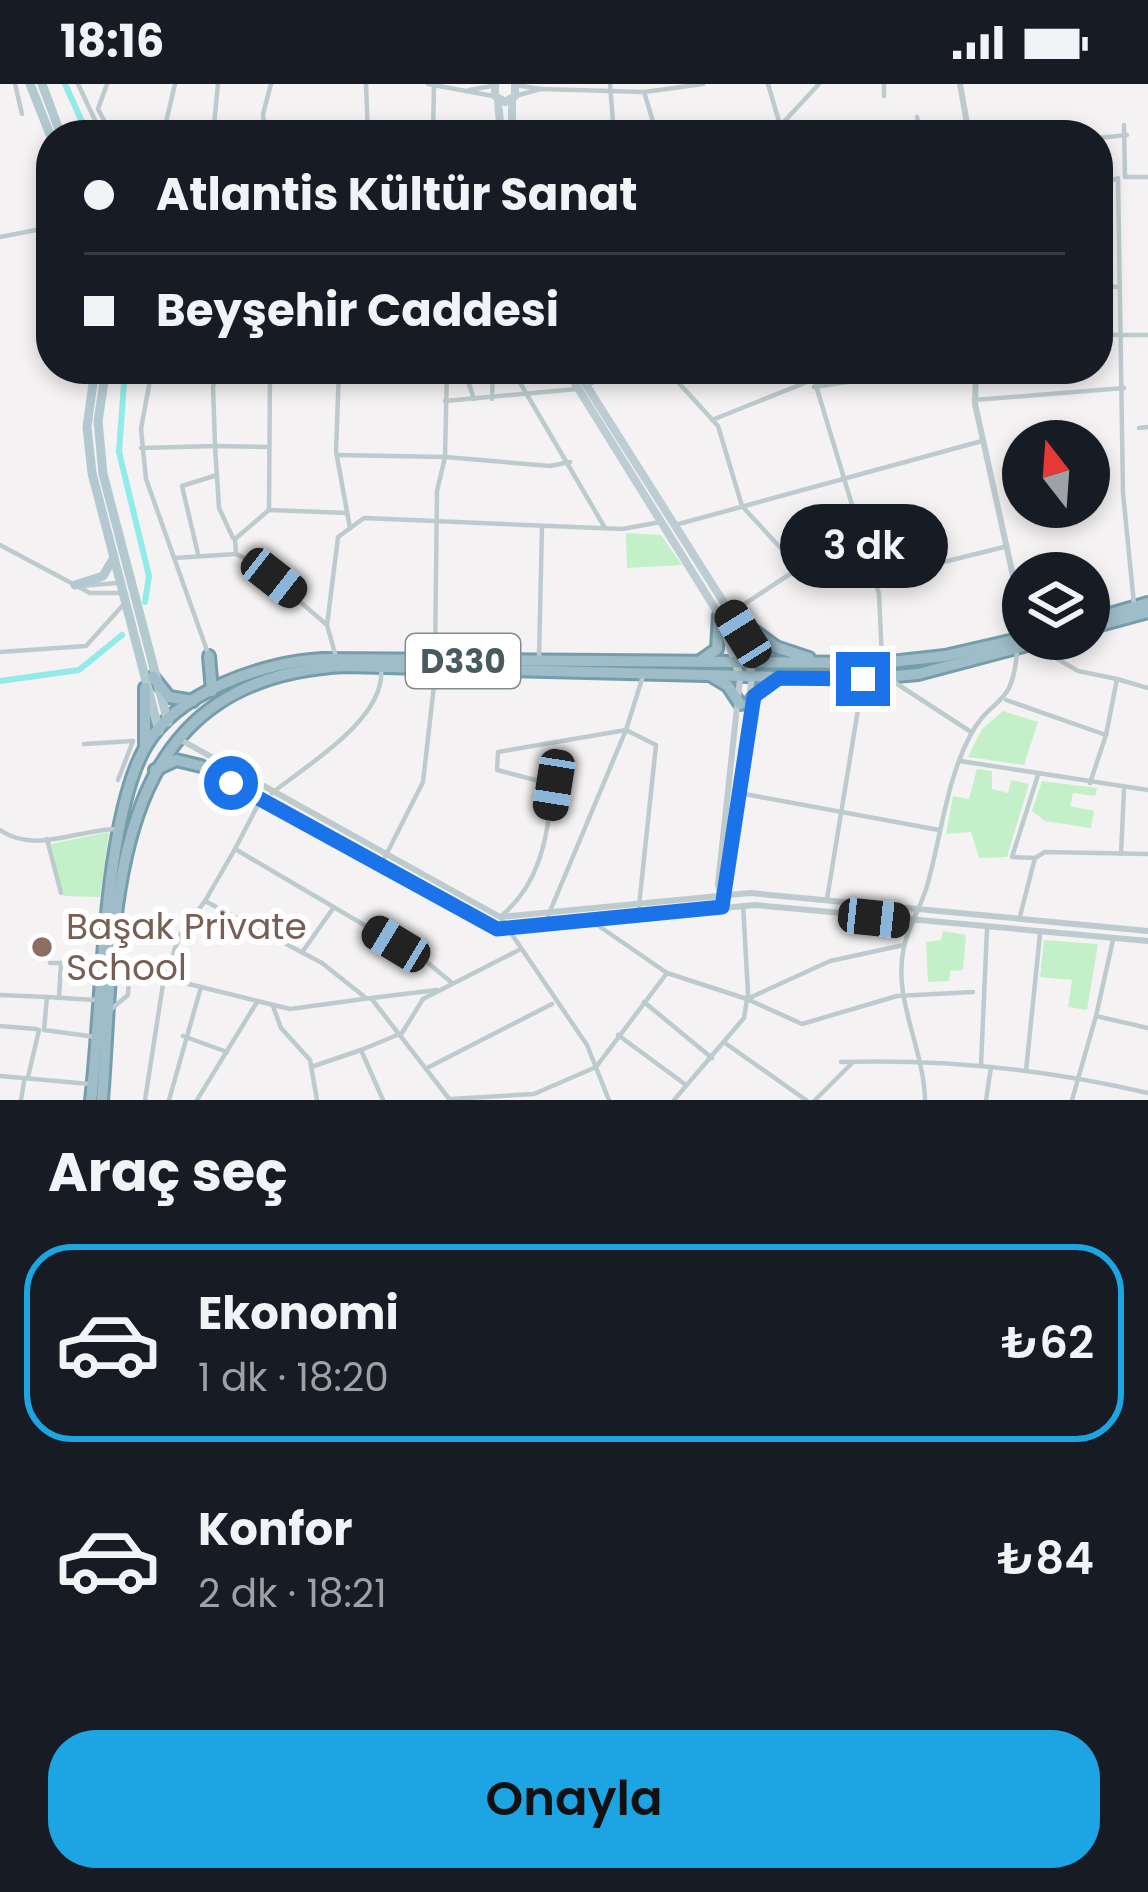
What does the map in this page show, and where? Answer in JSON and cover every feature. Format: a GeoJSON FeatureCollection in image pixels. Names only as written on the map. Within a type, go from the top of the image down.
{"type":"FeatureCollection","features":[{"type":"Feature","properties":{"kind":"highway"},"geometry":{"type":"LineString","coordinates":[[1110,617],[1148,608]]}},
{"type":"Feature","properties":{"kind":"highway"},"geometry":{"type":"LineString","coordinates":[[1110,618],[1148,608]]}},
{"type":"Feature","properties":{"kind":"highway"},"geometry":{"type":"LineString","coordinates":[[694,663],[717,650],[724,614],[776,647],[824,662]]}},
{"type":"Feature","properties":{"kind":"highway","name":"D330"},"geometry":{"type":"LineString","coordinates":[[91,1100],[127,850],[152,774],[174,741],[235,692],[286,672],[539,662],[882,663],[1002,647]]}},
{"type":"Feature","properties":{"kind":"highway","name":"D330"},"geometry":{"type":"LineString","coordinates":[[102,1100],[120,829],[138,767],[145,748],[164,726],[234,679],[284,661],[336,658],[644,674],[863,679],[888,678],[1002,649]]}},
{"type":"Feature","properties":{"kind":"highway"},"geometry":{"type":"LineString","coordinates":[[209,656],[224,676],[234,679]]}},
{"type":"Feature","properties":{"kind":"highway"},"geometry":{"type":"LineString","coordinates":[[209,656],[212,691]]}},
{"type":"Feature","properties":{"kind":"highway"},"geometry":{"type":"LineString","coordinates":[[710,675],[744,704],[779,678]]}},
{"type":"Feature","properties":{"kind":"highway"},"geometry":{"type":"LineString","coordinates":[[153,677],[169,697],[192,705],[186,720],[200,717]]}},
{"type":"Feature","properties":{"kind":"highway"},"geometry":{"type":"LineString","coordinates":[[145,688],[145,748]]}},
{"type":"Feature","properties":{"kind":"highway"},"geometry":{"type":"LineString","coordinates":[[164,726],[174,741]]}},
{"type":"Feature","properties":{"kind":"highway"},"geometry":{"type":"LineString","coordinates":[[138,767],[149,763],[152,774],[176,760],[201,766]]}},
{"type":"Feature","properties":{"kind":"main road"},"geometry":{"type":"LineString","coordinates":[[30,84],[44,120]]}},
{"type":"Feature","properties":{"kind":"main road"},"geometry":{"type":"LineString","coordinates":[[42,84],[55,120]]}},
{"type":"Feature","properties":{"kind":"main road"},"geometry":{"type":"LineString","coordinates":[[495,91],[514,91]]}},
{"type":"Feature","properties":{"kind":"main road"},"geometry":{"type":"LineString","coordinates":[[94,384],[88,447],[113,559],[153,677],[164,726]]}},
{"type":"Feature","properties":{"kind":"main road"},"geometry":{"type":"LineString","coordinates":[[105,384],[99,449],[145,688],[164,726]]}},
{"type":"Feature","properties":{"kind":"main road"},"geometry":{"type":"LineString","coordinates":[[579,384],[674,525],[724,614],[736,662],[746,676]]}},
{"type":"Feature","properties":{"kind":"main road"},"geometry":{"type":"LineString","coordinates":[[581,384],[661,522],[744,636],[751,662],[746,676]]}},
{"type":"Feature","properties":{"kind":"main road"},"geometry":{"type":"LineString","coordinates":[[75,585],[103,576],[113,559]]}},
{"type":"Feature","properties":{"kind":"main road"},"geometry":{"type":"LineString","coordinates":[[729,640],[738,646],[744,636]]}},
{"type":"Feature","properties":{"kind":"street"},"geometry":{"type":"LineString","coordinates":[[15,84],[22,114]]}},
{"type":"Feature","properties":{"kind":"street"},"geometry":{"type":"LineString","coordinates":[[78,84],[95,120]]}},
{"type":"Feature","properties":{"kind":"street"},"geometry":{"type":"LineString","coordinates":[[104,120],[98,109],[107,84]]}},
{"type":"Feature","properties":{"kind":"street"},"geometry":{"type":"LineString","coordinates":[[167,120],[175,84]]}},
{"type":"Feature","properties":{"kind":"street"},"geometry":{"type":"LineString","coordinates":[[214,120],[218,84]]}},
{"type":"Feature","properties":{"kind":"street"},"geometry":{"type":"LineString","coordinates":[[264,120],[271,84]]}},
{"type":"Feature","properties":{"kind":"street"},"geometry":{"type":"LineString","coordinates":[[366,84],[367,120]]}},
{"type":"Feature","properties":{"kind":"street"},"geometry":{"type":"LineString","coordinates":[[432,120],[431,84],[495,91]]}},
{"type":"Feature","properties":{"kind":"street"},"geometry":{"type":"LineString","coordinates":[[610,84],[612,120]]}},
{"type":"Feature","properties":{"kind":"street"},"geometry":{"type":"LineString","coordinates":[[514,91],[644,92],[703,84]]}},
{"type":"Feature","properties":{"kind":"street"},"geometry":{"type":"LineString","coordinates":[[768,84],[779,120]]}},
{"type":"Feature","properties":{"kind":"street"},"geometry":{"type":"LineString","coordinates":[[786,120],[819,84]]}},
{"type":"Feature","properties":{"kind":"street"},"geometry":{"type":"LineString","coordinates":[[884,84],[884,96]]}},
{"type":"Feature","properties":{"kind":"street"},"geometry":{"type":"LineString","coordinates":[[960,84],[966,120]]}},
{"type":"Feature","properties":{"kind":"street"},"geometry":{"type":"LineString","coordinates":[[644,92],[652,120]]}},
{"type":"Feature","properties":{"kind":"street"},"geometry":{"type":"LineString","coordinates":[[1124,125],[1123,493],[1134,608]]}},
{"type":"Feature","properties":{"kind":"street"},"geometry":{"type":"LineString","coordinates":[[1113,136],[1127,135]]}},
{"type":"Feature","properties":{"kind":"street"},"geometry":{"type":"LineString","coordinates":[[1113,179],[1148,177]]}},
{"type":"Feature","properties":{"kind":"street"},"geometry":{"type":"LineString","coordinates":[[0,237],[36,230]]}},
{"type":"Feature","properties":{"kind":"street"},"geometry":{"type":"LineString","coordinates":[[1113,286],[1120,286]]}},
{"type":"Feature","properties":{"kind":"street"},"geometry":{"type":"LineString","coordinates":[[1113,335],[1148,335]]}},
{"type":"Feature","properties":{"kind":"street"},"geometry":{"type":"LineString","coordinates":[[150,384],[141,448],[146,479],[209,656]]}},
{"type":"Feature","properties":{"kind":"street"},"geometry":{"type":"LineString","coordinates":[[214,384],[222,520],[235,539],[236,554]]}},
{"type":"Feature","properties":{"kind":"street"},"geometry":{"type":"LineString","coordinates":[[269,510],[270,384]]}},
{"type":"Feature","properties":{"kind":"street"},"geometry":{"type":"LineString","coordinates":[[339,384],[337,455],[350,528]]}},
{"type":"Feature","properties":{"kind":"street"},"geometry":{"type":"LineString","coordinates":[[385,857],[423,782],[435,664],[441,520],[437,490],[445,457],[447,384]]}},
{"type":"Feature","properties":{"kind":"street"},"geometry":{"type":"LineString","coordinates":[[469,384],[474,399]]}},
{"type":"Feature","properties":{"kind":"street"},"geometry":{"type":"LineString","coordinates":[[492,384],[492,399]]}},
{"type":"Feature","properties":{"kind":"street"},"geometry":{"type":"LineString","coordinates":[[521,384],[605,529]]}},
{"type":"Feature","properties":{"kind":"street"},"geometry":{"type":"LineString","coordinates":[[446,401],[529,397],[588,384]]}},
{"type":"Feature","properties":{"kind":"street"},"geometry":{"type":"LineString","coordinates":[[680,384],[712,420],[742,506],[799,568],[815,574],[874,579],[1004,548]]}},
{"type":"Feature","properties":{"kind":"street"},"geometry":{"type":"LineString","coordinates":[[712,420],[810,384]]}},
{"type":"Feature","properties":{"kind":"street"},"geometry":{"type":"LineString","coordinates":[[813,384],[874,579],[882,663]]}},
{"type":"Feature","properties":{"kind":"street"},"geometry":{"type":"LineString","coordinates":[[975,384],[974,400],[1005,552]]}},
{"type":"Feature","properties":{"kind":"street"},"geometry":{"type":"LineString","coordinates":[[974,400],[1124,388]]}},
{"type":"Feature","properties":{"kind":"street"},"geometry":{"type":"LineString","coordinates":[[1139,428],[1148,427]]}},
{"type":"Feature","properties":{"kind":"street"},"geometry":{"type":"LineString","coordinates":[[674,525],[982,442]]}},
{"type":"Feature","properties":{"kind":"street"},"geometry":{"type":"LineString","coordinates":[[141,448],[268,447]]}},
{"type":"Feature","properties":{"kind":"street"},"geometry":{"type":"LineString","coordinates":[[337,455],[550,466],[570,463]]}},
{"type":"Feature","properties":{"kind":"street"},"geometry":{"type":"LineString","coordinates":[[198,554],[182,486],[218,475]]}},
{"type":"Feature","properties":{"kind":"street"},"geometry":{"type":"LineString","coordinates":[[235,539],[269,510],[347,513]]}},
{"type":"Feature","properties":{"kind":"street"},"geometry":{"type":"LineString","coordinates":[[336,658],[327,625],[338,536],[364,518],[605,529],[661,522]]}},
{"type":"Feature","properties":{"kind":"street"},"geometry":{"type":"LineString","coordinates":[[539,662],[542,526]]}},
{"type":"Feature","properties":{"kind":"street"},"geometry":{"type":"LineString","coordinates":[[0,545],[75,585],[125,590],[86,646],[0,652]]}},
{"type":"Feature","properties":{"kind":"street"},"geometry":{"type":"LineString","coordinates":[[174,558],[236,554],[255,563],[327,625]]}},
{"type":"Feature","properties":{"kind":"street"},"geometry":{"type":"LineString","coordinates":[[724,614],[799,568]]}},
{"type":"Feature","properties":{"kind":"street"},"geometry":{"type":"LineString","coordinates":[[925,1100],[924,1059],[903,995],[904,945],[919,912],[971,732],[1006,700],[1019,660]]}},
{"type":"Feature","properties":{"kind":"street"},"geometry":{"type":"LineString","coordinates":[[1057,660],[1078,671],[1148,688]]}},
{"type":"Feature","properties":{"kind":"street"},"geometry":{"type":"LineString","coordinates":[[272,793],[361,718],[376,696],[381,668]]}},
{"type":"Feature","properties":{"kind":"street"},"geometry":{"type":"LineString","coordinates":[[548,916],[626,730],[644,674]]}},
{"type":"Feature","properties":{"kind":"street"},"geometry":{"type":"LineString","coordinates":[[720,897],[739,793],[746,676]]}},
{"type":"Feature","properties":{"kind":"street"},"geometry":{"type":"LineString","coordinates":[[888,678],[971,732]]}},
{"type":"Feature","properties":{"kind":"street"},"geometry":{"type":"LineString","coordinates":[[827,902],[863,679]]}},
{"type":"Feature","properties":{"kind":"street"},"geometry":{"type":"LineString","coordinates":[[1090,784],[1117,679]]}},
{"type":"Feature","properties":{"kind":"street"},"geometry":{"type":"LineString","coordinates":[[1006,700],[1106,735]]}},
{"type":"Feature","properties":{"kind":"street"},"geometry":{"type":"LineString","coordinates":[[722,907],[744,704]]}},
{"type":"Feature","properties":{"kind":"street"},"geometry":{"type":"LineString","coordinates":[[500,917],[523,898],[536,876],[554,785],[496,770],[498,752],[626,730],[656,745],[639,906]]}},
{"type":"Feature","properties":{"kind":"street"},"geometry":{"type":"LineString","coordinates":[[84,744],[133,740],[118,780]]}},
{"type":"Feature","properties":{"kind":"street"},"geometry":{"type":"LineString","coordinates":[[174,741],[500,917],[750,893],[1148,932]]}},
{"type":"Feature","properties":{"kind":"street"},"geometry":{"type":"LineString","coordinates":[[174,741],[201,766],[478,922],[504,928],[743,905],[1148,941]]}},
{"type":"Feature","properties":{"kind":"street"},"geometry":{"type":"LineString","coordinates":[[960,761],[1124,790],[1148,790]]}},
{"type":"Feature","properties":{"kind":"street"},"geometry":{"type":"LineString","coordinates":[[1037,775],[1012,857],[1148,854]]}},
{"type":"Feature","properties":{"kind":"street"},"geometry":{"type":"LineString","coordinates":[[1121,854],[1124,790]]}},
{"type":"Feature","properties":{"kind":"street"},"geometry":{"type":"LineString","coordinates":[[739,793],[941,830]]}},
{"type":"Feature","properties":{"kind":"street"},"geometry":{"type":"LineString","coordinates":[[145,1100],[164,978],[180,935],[205,901],[261,800]]}},
{"type":"Feature","properties":{"kind":"street"},"geometry":{"type":"LineString","coordinates":[[0,830],[15,841],[120,829]]}},
{"type":"Feature","properties":{"kind":"street"},"geometry":{"type":"LineString","coordinates":[[47,839],[61,893]]}},
{"type":"Feature","properties":{"kind":"street"},"geometry":{"type":"LineString","coordinates":[[235,849],[427,962],[452,983]]}},
{"type":"Feature","properties":{"kind":"street"},"geometry":{"type":"LineString","coordinates":[[1019,921],[1035,858]]}},
{"type":"Feature","properties":{"kind":"street"},"geometry":{"type":"LineString","coordinates":[[205,901],[303,952],[368,998],[402,1033],[450,1100],[529,1097],[596,1066],[667,973]]}},
{"type":"Feature","properties":{"kind":"street"},"geometry":{"type":"LineString","coordinates":[[674,1100],[744,1018],[743,905]]}},
{"type":"Feature","properties":{"kind":"street"},"geometry":{"type":"LineString","coordinates":[[303,952],[334,907]]}},
{"type":"Feature","properties":{"kind":"street"},"geometry":{"type":"LineString","coordinates":[[500,917],[596,1066],[609,1100]]}},
{"type":"Feature","properties":{"kind":"street"},"geometry":{"type":"LineString","coordinates":[[593,922],[667,973],[747,999],[802,1024],[903,995],[974,992]]}},
{"type":"Feature","properties":{"kind":"street"},"geometry":{"type":"LineString","coordinates":[[982,1065],[987,929]]}},
{"type":"Feature","properties":{"kind":"street"},"geometry":{"type":"LineString","coordinates":[[1026,1071],[1040,934]]}},
{"type":"Feature","properties":{"kind":"street"},"geometry":{"type":"LineString","coordinates":[[1072,1100],[1113,939]]}},
{"type":"Feature","properties":{"kind":"street"},"geometry":{"type":"LineString","coordinates":[[747,999],[830,961],[904,945]]}},
{"type":"Feature","properties":{"kind":"street"},"geometry":{"type":"LineString","coordinates":[[311,1067],[402,1033],[423,998],[519,950]]}},
{"type":"Feature","properties":{"kind":"street"},"geometry":{"type":"LineString","coordinates":[[50,963],[61,963],[58,998]]}},
{"type":"Feature","properties":{"kind":"street"},"geometry":{"type":"LineString","coordinates":[[164,978],[290,1009],[439,990]]}},
{"type":"Feature","properties":{"kind":"street"},"geometry":{"type":"LineString","coordinates":[[169,1100],[183,1036],[201,986]]}},
{"type":"Feature","properties":{"kind":"street"},"geometry":{"type":"LineString","coordinates":[[0,995],[105,1006]]}},
{"type":"Feature","properties":{"kind":"street"},"geometry":{"type":"LineString","coordinates":[[21,1100],[47,997]]}},
{"type":"Feature","properties":{"kind":"street"},"geometry":{"type":"LineString","coordinates":[[196,1100],[257,1002]]}},
{"type":"Feature","properties":{"kind":"street"},"geometry":{"type":"LineString","coordinates":[[429,1067],[554,1002]]}},
{"type":"Feature","properties":{"kind":"street"},"geometry":{"type":"LineString","coordinates":[[644,1002],[712,1058]]}},
{"type":"Feature","properties":{"kind":"street"},"geometry":{"type":"LineString","coordinates":[[273,1006],[281,1028],[311,1067],[317,1100]]}},
{"type":"Feature","properties":{"kind":"street"},"geometry":{"type":"LineString","coordinates":[[1096,1016],[1148,1028]]}},
{"type":"Feature","properties":{"kind":"street"},"geometry":{"type":"LineString","coordinates":[[0,1026],[98,1037]]}},
{"type":"Feature","properties":{"kind":"street"},"geometry":{"type":"LineString","coordinates":[[618,1034],[687,1086]]}},
{"type":"Feature","properties":{"kind":"street"},"geometry":{"type":"LineString","coordinates":[[183,1036],[227,1052]]}},
{"type":"Feature","properties":{"kind":"street"},"geometry":{"type":"LineString","coordinates":[[725,1043],[806,1100]]}},
{"type":"Feature","properties":{"kind":"street"},"geometry":{"type":"LineString","coordinates":[[361,1050],[383,1100]]}},
{"type":"Feature","properties":{"kind":"street"},"geometry":{"type":"LineString","coordinates":[[841,1062],[924,1059],[1079,1077],[1148,1091]]}},
{"type":"Feature","properties":{"kind":"street"},"geometry":{"type":"LineString","coordinates":[[815,1100],[853,1061]]}},
{"type":"Feature","properties":{"kind":"street"},"geometry":{"type":"LineString","coordinates":[[986,1100],[991,1067]]}},
{"type":"Feature","properties":{"kind":"street"},"geometry":{"type":"LineString","coordinates":[[0,1076],[93,1084]]}},
{"type":"Feature","properties":{"kind":"green space"},"geometry":{"type":"Polygon","coordinates":[[[626,533],[661,535],[682,565],[627,568],[626,533]]]}},
{"type":"Feature","properties":{"kind":"green space"},"geometry":{"type":"Polygon","coordinates":[[[1003,711],[1038,722],[1024,765],[968,757],[982,729],[1003,711]]]}},
{"type":"Feature","properties":{"kind":"green space"},"geometry":{"type":"Polygon","coordinates":[[[977,769],[992,771],[992,789],[1008,793],[1011,780],[1029,784],[1007,857],[979,858],[971,832],[946,834],[953,796],[969,799],[977,769]]]}},
{"type":"Feature","properties":{"kind":"green space"},"geometry":{"type":"Polygon","coordinates":[[[1042,781],[1097,788],[1095,796],[1073,793],[1070,806],[1094,811],[1091,828],[1045,821],[1032,811],[1042,781]]]}},
{"type":"Feature","properties":{"kind":"green space"},"geometry":{"type":"Polygon","coordinates":[[[109,832],[100,897],[63,896],[51,844],[109,832]]]}},
{"type":"Feature","properties":{"kind":"green space"},"geometry":{"type":"Polygon","coordinates":[[[943,931],[966,935],[963,970],[950,971],[949,981],[928,982],[926,942],[941,940],[943,931]]]}},
{"type":"Feature","properties":{"kind":"green space"},"geometry":{"type":"Polygon","coordinates":[[[1044,940],[1098,944],[1087,1010],[1068,1007],[1072,980],[1040,977],[1044,940]]]}},
{"type":"Feature","properties":{"kind":"waterway"},"geometry":{"type":"LineString","coordinates":[[65,84],[81,120]]}},
{"type":"Feature","properties":{"kind":"waterway"},"geometry":{"type":"LineString","coordinates":[[124,384],[119,452],[149,576],[145,602]]}},
{"type":"Feature","properties":{"kind":"waterway"},"geometry":{"type":"LineString","coordinates":[[0,681],[79,670],[122,635]]}},
{"type":"Feature","properties":{"kind":"place","name":"Başak Private School"},"geometry":{"type":"Point","coordinates":[42,947]}},
{"type":"Feature","properties":{"kind":"route"},"geometry":{"type":"LineString","coordinates":[[231,783],[497,929],[722,907],[748,705],[758,690],[779,678],[863,679]]}}]}
